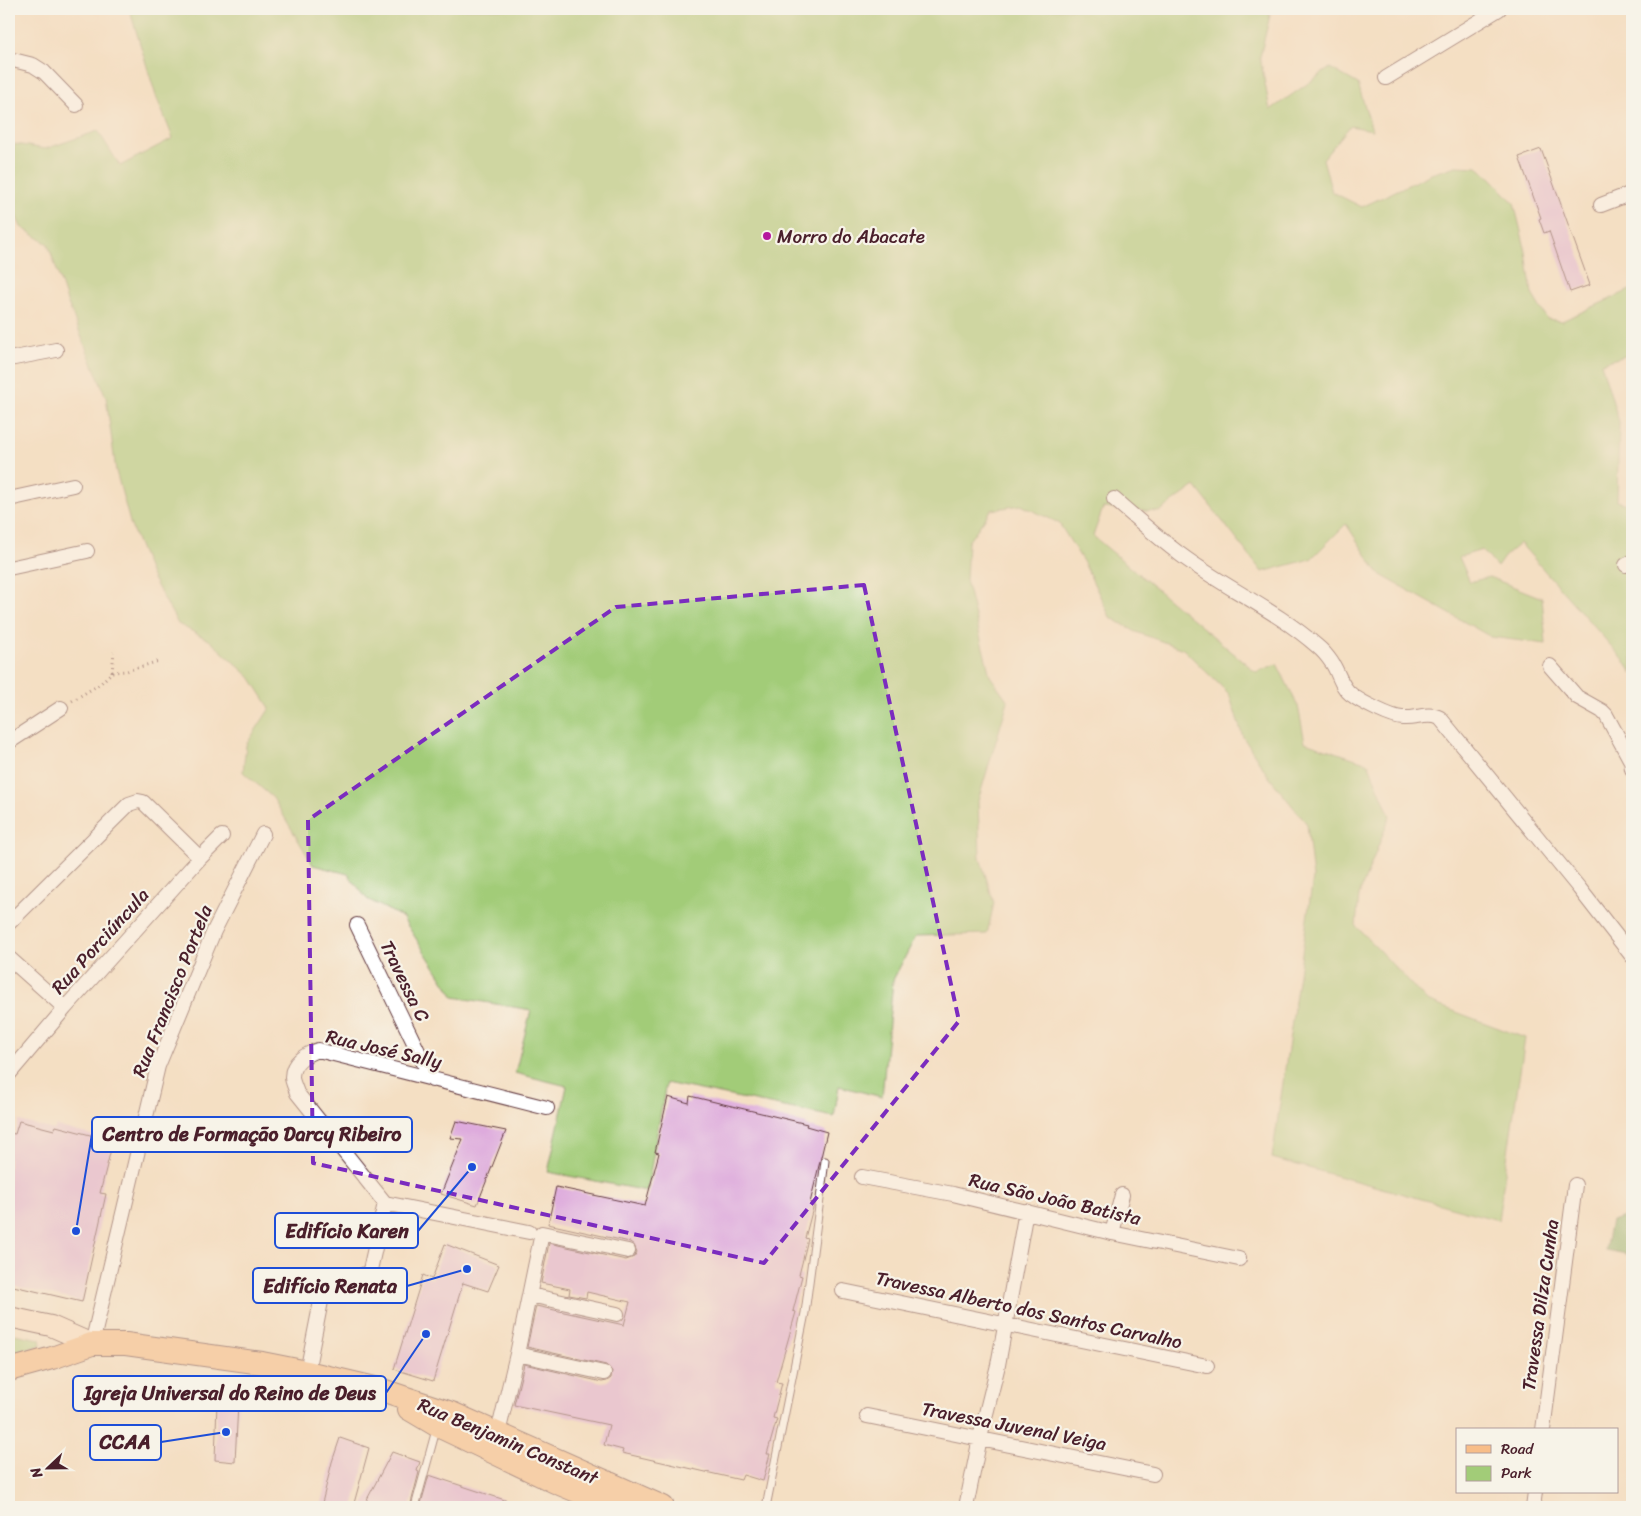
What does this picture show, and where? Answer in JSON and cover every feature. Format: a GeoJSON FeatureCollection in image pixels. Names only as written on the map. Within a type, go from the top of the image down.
{"type":"FeatureCollection","features":[{"type":"Feature","properties":{"kind":"main road","name":"Rua Benjamin Constant"},"geometry":{"type":"LineString","coordinates":[[9,1317],[51,1326],[92,1344],[126,1344],[262,1363],[379,1389],[439,1418],[555,1482],[615,1507]]}},
{"type":"Feature","properties":{"kind":"main road"},"geometry":{"type":"LineString","coordinates":[[9,1370],[92,1344]]}},
{"type":"Feature","properties":{"kind":"main road","name":"Rua Benjamin Constant"},"geometry":{"type":"LineString","coordinates":[[439,1418],[498,1433],[663,1507]]}},
{"type":"Feature","properties":{"kind":"street"},"geometry":{"type":"LineString","coordinates":[[1386,78],[1499,9]]}},
{"type":"Feature","properties":{"kind":"street"},"geometry":{"type":"LineString","coordinates":[[9,59],[33,65],[44,72],[76,105]]}},
{"type":"Feature","properties":{"kind":"street"},"geometry":{"type":"LineString","coordinates":[[1601,205],[1632,194]]}},
{"type":"Feature","properties":{"kind":"street"},"geometry":{"type":"LineString","coordinates":[[9,359],[56,350]]}},
{"type":"Feature","properties":{"kind":"street"},"geometry":{"type":"LineString","coordinates":[[9,499],[72,485]]}},
{"type":"Feature","properties":{"kind":"street"},"geometry":{"type":"LineString","coordinates":[[1114,499],[1181,555],[1240,594],[1284,619],[1319,647],[1332,663],[1342,684],[1351,695],[1395,718],[1405,719],[1428,715],[1440,718],[1632,956]]}},
{"type":"Feature","properties":{"kind":"street"},"geometry":{"type":"LineString","coordinates":[[9,568],[87,551]]}},
{"type":"Feature","properties":{"kind":"street"},"geometry":{"type":"LineString","coordinates":[[1550,666],[1577,697],[1606,715],[1631,762],[1632,768]]}},
{"type":"Feature","properties":{"kind":"street"},"geometry":{"type":"LineString","coordinates":[[9,742],[61,708]]}},
{"type":"Feature","properties":{"kind":"street"},"geometry":{"type":"LineString","coordinates":[[9,923],[134,802],[143,802],[200,858]]}},
{"type":"Feature","properties":{"kind":"street","name":"Rua Francisco Portela"},"geometry":{"type":"LineString","coordinates":[[92,1344],[158,1066],[214,931],[263,834]]}},
{"type":"Feature","properties":{"kind":"street","name":"Rua Porciúncula"},"geometry":{"type":"LineString","coordinates":[[9,1074],[65,1008],[222,836]]}},
{"type":"Feature","properties":{"kind":"street","name":"Travessa C"},"geometry":{"type":"LineString","coordinates":[[357,925],[432,1080]]}},
{"type":"Feature","properties":{"kind":"street"},"geometry":{"type":"LineString","coordinates":[[9,958],[65,1008]]}},
{"type":"Feature","properties":{"kind":"street","name":"Rua José Sally"},"geometry":{"type":"LineString","coordinates":[[385,1203],[297,1093],[292,1078],[296,1064],[307,1053],[318,1050],[547,1108]]}},
{"type":"Feature","properties":{"kind":"street","name":"Rua São João Batista"},"geometry":{"type":"LineString","coordinates":[[862,1177],[952,1194],[1112,1233],[1239,1259]]}},
{"type":"Feature","properties":{"kind":"street","name":"Travessa Dilza Cunha"},"geometry":{"type":"LineString","coordinates":[[1543,1428],[1575,1185]]}},
{"type":"Feature","properties":{"kind":"street"},"geometry":{"type":"LineString","coordinates":[[1112,1233],[1122,1195]]}},
{"type":"Feature","properties":{"kind":"street"},"geometry":{"type":"LineString","coordinates":[[306,1372],[324,1286],[334,1278],[363,1276],[370,1270],[385,1203],[529,1232]]}},
{"type":"Feature","properties":{"kind":"street"},"geometry":{"type":"LineString","coordinates":[[966,1507],[1006,1324],[1026,1212]]}},
{"type":"Feature","properties":{"kind":"street"},"geometry":{"type":"LineString","coordinates":[[498,1433],[530,1295],[542,1233],[628,1251]]}},
{"type":"Feature","properties":{"kind":"street","name":"Travessa Alberto dos Santos Carvalho"},"geometry":{"type":"LineString","coordinates":[[843,1291],[1207,1366]]}},
{"type":"Feature","properties":{"kind":"street"},"geometry":{"type":"LineString","coordinates":[[530,1295],[617,1314]]}},
{"type":"Feature","properties":{"kind":"street"},"geometry":{"type":"LineString","coordinates":[[517,1354],[604,1373]]}},
{"type":"Feature","properties":{"kind":"street","name":"Travessa Juvenal Veiga"},"geometry":{"type":"LineString","coordinates":[[867,1416],[1153,1474]]}},
{"type":"Feature","properties":{"kind":"street"},"geometry":{"type":"LineString","coordinates":[[1532,1507],[1534,1494]]}},
{"type":"Feature","properties":{"kind":"lane"},"geometry":{"type":"LineString","coordinates":[[766,1507],[805,1312],[825,1161]]}},
{"type":"Feature","properties":{"kind":"lane"},"geometry":{"type":"LineString","coordinates":[[415,1507],[439,1418]]}},
{"type":"Feature","properties":{"kind":"path"},"geometry":{"type":"LineString","coordinates":[[61,708],[100,684],[112,672],[114,652]]}},
{"type":"Feature","properties":{"kind":"path"},"geometry":{"type":"LineString","coordinates":[[112,672],[127,671],[159,660]]}},
{"type":"Feature","properties":{"kind":"path"},"geometry":{"type":"LineString","coordinates":[[222,1402],[224,1383]]}},
{"type":"Feature","properties":{"kind":"highlighted area"},"geometry":{"type":"Polygon","coordinates":[[[864,585],[959,1021],[764,1263],[313,1163],[308,820],[616,607],[864,585]]]}},
{"type":"Feature","properties":{"kind":"green space"},"geometry":{"type":"Polygon","coordinates":[[[125,9],[1269,9],[1270,15],[1260,57],[1270,110],[1330,68],[1358,84],[1372,130],[1350,126],[1323,159],[1332,192],[1362,207],[1431,174],[1456,166],[1477,167],[1491,178],[1514,203],[1526,252],[1532,294],[1547,319],[1562,321],[1632,289],[1632,354],[1601,363],[1619,422],[1617,501],[1632,506],[1632,674],[1627,664],[1520,543],[1504,557],[1497,567],[1482,550],[1459,557],[1470,582],[1489,577],[1542,598],[1546,644],[1491,637],[1379,574],[1346,524],[1311,559],[1262,572],[1195,486],[1159,512],[1103,508],[1093,536],[1256,672],[1277,664],[1298,706],[1305,742],[1368,763],[1390,816],[1359,895],[1356,926],[1427,1001],[1525,1038],[1498,1220],[1272,1158],[1313,878],[1307,824],[1269,777],[1243,737],[1229,694],[1183,649],[1136,632],[1110,617],[1084,563],[1059,523],[1021,505],[991,510],[968,542],[966,580],[990,676],[1008,701],[978,801],[980,858],[994,903],[987,934],[916,936],[893,980],[882,1097],[839,1086],[834,1117],[666,1083],[647,1191],[548,1172],[567,1086],[515,1073],[531,1010],[454,997],[402,917],[367,899],[348,874],[313,865],[273,798],[243,772],[246,745],[270,708],[250,677],[209,640],[178,624],[151,575],[131,526],[116,471],[106,397],[67,301],[48,244],[21,227],[9,199],[9,163],[15,144],[45,149],[98,131],[120,166],[173,138],[156,96],[130,11],[125,9]]]}},
{"type":"Feature","properties":{"kind":"green space"},"geometry":{"type":"Polygon","coordinates":[[[1632,1214],[1632,1255],[1605,1250],[1611,1221],[1632,1214]]]}},
{"type":"Feature","properties":{"kind":"green space"},"geometry":{"type":"Polygon","coordinates":[[[9,1333],[40,1339],[41,1345],[9,1354],[9,1333]]]}},
{"type":"Feature","properties":{"kind":"green space"},"geometry":{"type":"Polygon","coordinates":[[[219,1375],[241,1378],[238,1404],[217,1402],[219,1375]]]}},
{"type":"Feature","properties":{"kind":"building"},"geometry":{"type":"Polygon","coordinates":[[[1541,149],[1590,285],[1570,292],[1549,231],[1544,233],[1539,219],[1541,218],[1519,157],[1541,149]]]}},
{"type":"Feature","properties":{"kind":"building"},"geometry":{"type":"Polygon","coordinates":[[[690,1096],[807,1124],[806,1126],[827,1132],[810,1203],[814,1204],[805,1238],[808,1239],[799,1275],[802,1276],[793,1311],[796,1312],[776,1382],[782,1383],[773,1418],[777,1419],[767,1454],[770,1454],[763,1481],[743,1475],[741,1480],[622,1453],[623,1450],[604,1445],[609,1425],[514,1405],[524,1364],[602,1382],[611,1378],[612,1371],[606,1365],[527,1347],[536,1306],[624,1325],[630,1302],[587,1292],[586,1298],[569,1295],[570,1289],[541,1283],[549,1243],[626,1260],[634,1257],[637,1252],[634,1245],[630,1242],[548,1224],[556,1187],[645,1206],[659,1153],[655,1152],[668,1097],[689,1103],[690,1096]]]}},
{"type":"Feature","properties":{"kind":"building"},"geometry":{"type":"Polygon","coordinates":[[[19,1121],[54,1130],[56,1126],[113,1141],[100,1193],[106,1194],[82,1302],[9,1285],[9,1133],[15,1134],[19,1121]]]}},
{"type":"Feature","properties":{"kind":"building"},"geometry":{"type":"Polygon","coordinates":[[[456,1121],[506,1131],[477,1205],[441,1194],[463,1139],[450,1138],[456,1121]]]}},
{"type":"Feature","properties":{"kind":"building"},"geometry":{"type":"Polygon","coordinates":[[[445,1244],[499,1265],[488,1291],[463,1283],[433,1381],[394,1369],[423,1275],[432,1279],[445,1244]]]}},
{"type":"Feature","properties":{"kind":"building"},"geometry":{"type":"Polygon","coordinates":[[[217,1402],[238,1404],[235,1462],[215,1460],[217,1402]]]}},
{"type":"Feature","properties":{"kind":"building"},"geometry":{"type":"Polygon","coordinates":[[[340,1438],[369,1448],[353,1507],[321,1507],[332,1462],[340,1438]]]}},
{"type":"Feature","properties":{"kind":"building"},"geometry":{"type":"Polygon","coordinates":[[[392,1452],[420,1462],[410,1507],[363,1507],[392,1452]]]}},
{"type":"Feature","properties":{"kind":"building"},"geometry":{"type":"Polygon","coordinates":[[[429,1475],[520,1505],[520,1507],[420,1507],[429,1475]]]}},
{"type":"Feature","properties":{"kind":"place","name":"Morro do Abacate"},"geometry":{"type":"Point","coordinates":[767,236]}},
{"type":"Feature","properties":{"kind":"place","name":"Edifício Karen"},"geometry":{"type":"Point","coordinates":[472,1167]}},
{"type":"Feature","properties":{"kind":"place","name":"Centro de Formação Darcy Ribeiro"},"geometry":{"type":"Point","coordinates":[76,1231]}},
{"type":"Feature","properties":{"kind":"place","name":"Edifício Renata"},"geometry":{"type":"Point","coordinates":[467,1269]}},
{"type":"Feature","properties":{"kind":"place","name":"Igreja Universal do Reino de Deus"},"geometry":{"type":"Point","coordinates":[426,1334]}},
{"type":"Feature","properties":{"kind":"place","name":"CCAA"},"geometry":{"type":"Point","coordinates":[226,1432]}}]}
